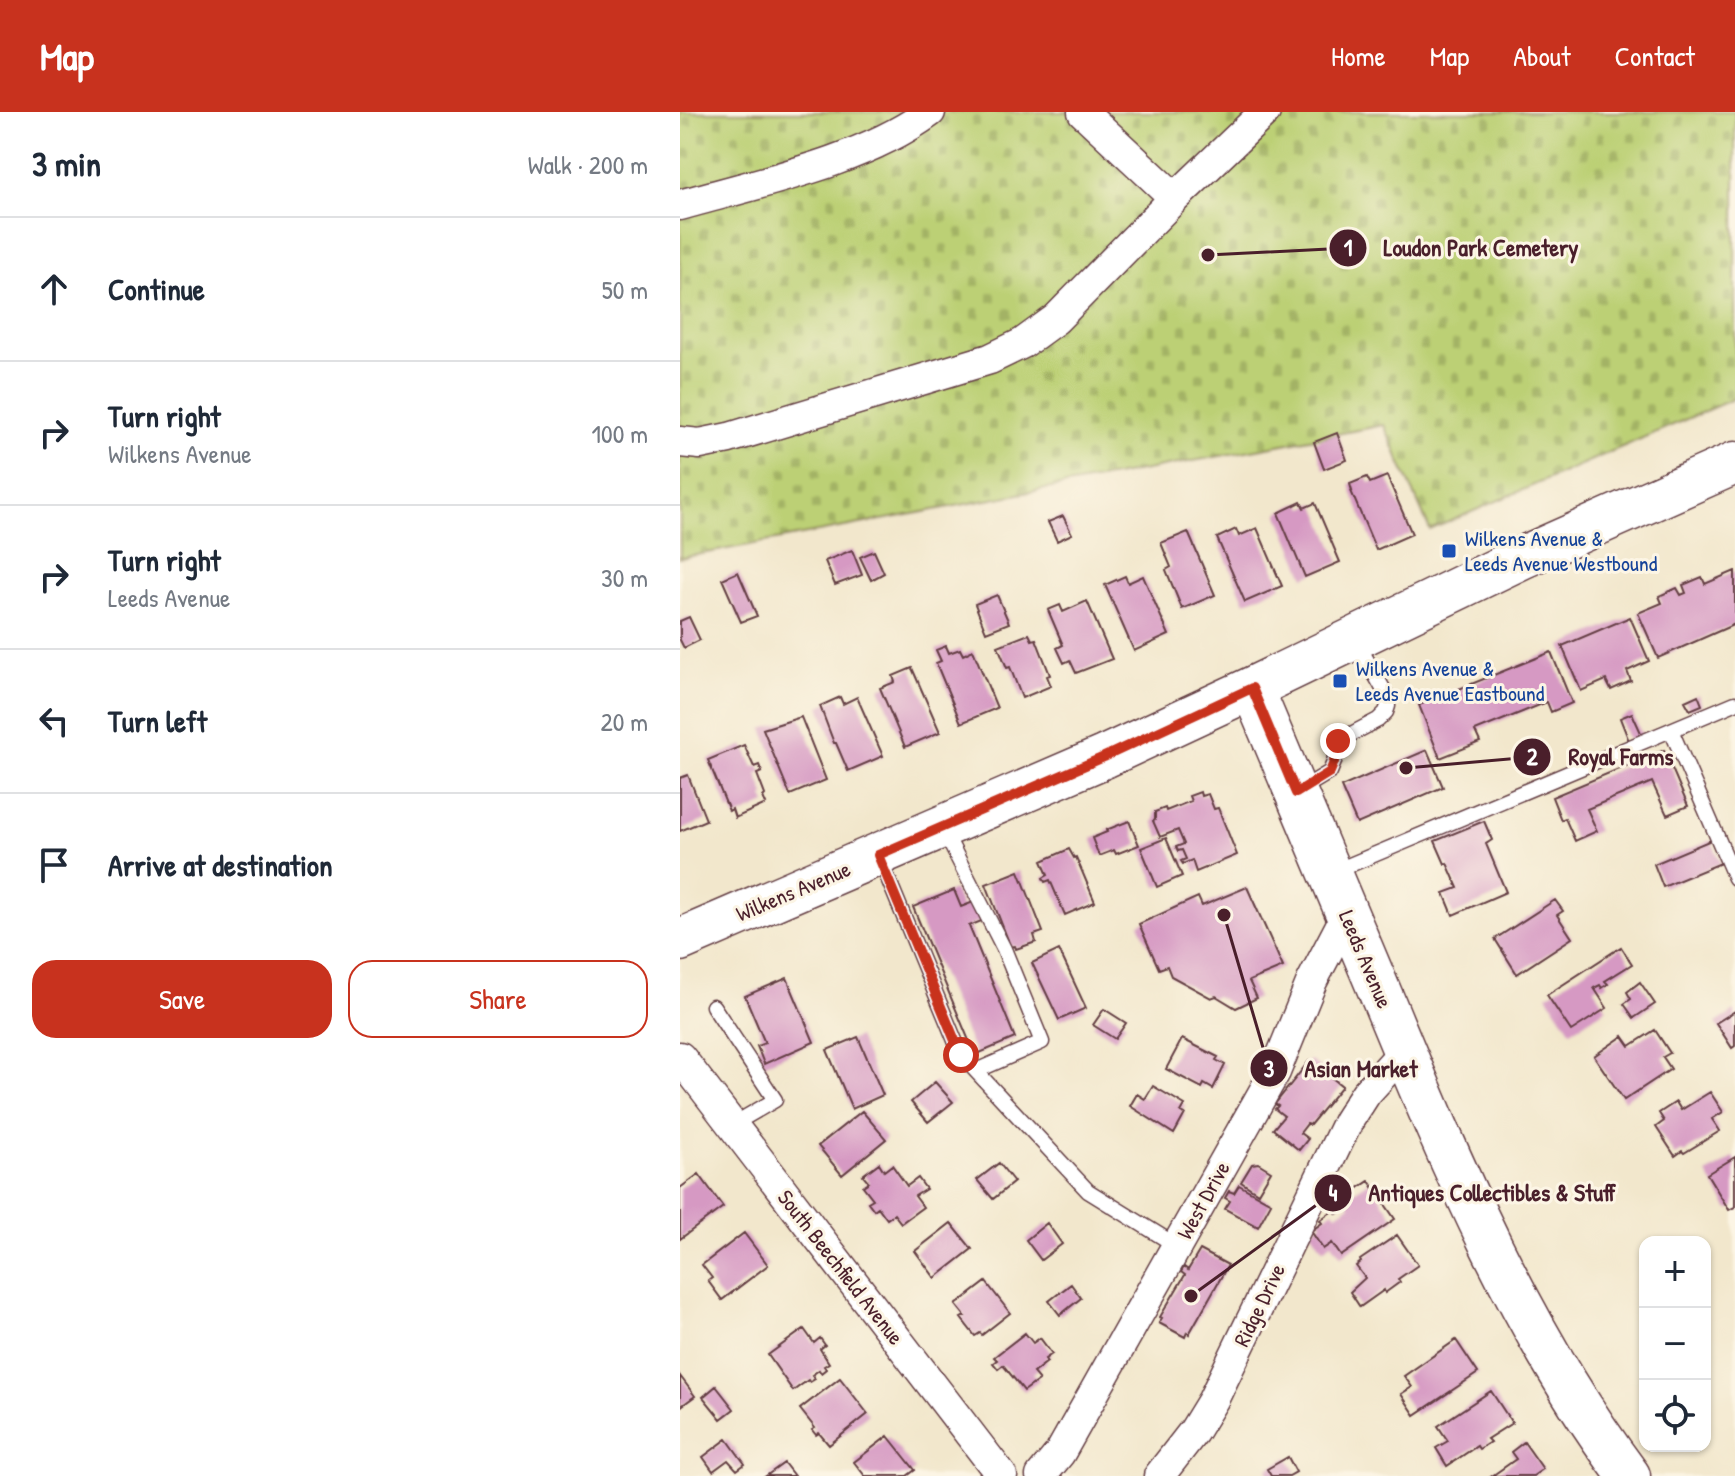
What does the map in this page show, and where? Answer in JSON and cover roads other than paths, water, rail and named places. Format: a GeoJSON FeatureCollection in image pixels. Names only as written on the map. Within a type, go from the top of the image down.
{"type":"FeatureCollection","features":[{"type":"Feature","properties":{"kind":"main road","name":"Wilkens Avenue"},"geometry":{"type":"LineString","coordinates":[[680,940],[1104,757],[1521,558],[1735,463]]}},
{"type":"Feature","properties":{"kind":"main road","name":"Leeds Avenue"},"geometry":{"type":"LineString","coordinates":[[1252,688],[1474,1212],[1514,1294],[1557,1369],[1629,1476]]}},
{"type":"Feature","properties":{"kind":"street"},"geometry":{"type":"LineString","coordinates":[[680,205],[856,152],[908,128],[930,112]]}},
{"type":"Feature","properties":{"kind":"street"},"geometry":{"type":"LineString","coordinates":[[1083,112],[1175,198]]}},
{"type":"Feature","properties":{"kind":"street"},"geometry":{"type":"LineString","coordinates":[[680,442],[700,444],[729,438],[990,359],[1023,343],[1056,319],[1265,112]]}},
{"type":"Feature","properties":{"kind":"street","name":"West Drive"},"geometry":{"type":"LineString","coordinates":[[1041,1476],[1060,1453],[1275,1072],[1312,981],[1347,914]]}},
{"type":"Feature","properties":{"kind":"street","name":"Ridge Drive"},"geometry":{"type":"LineString","coordinates":[[1159,1476],[1194,1431],[1213,1400],[1348,1121],[1366,1093],[1404,1051]]}},
{"type":"Feature","properties":{"kind":"street","name":"South Beechfield Avenue"},"geometry":{"type":"LineString","coordinates":[[680,1057],[1002,1476]]}},
{"type":"Feature","properties":{"kind":"lane"},"geometry":{"type":"LineString","coordinates":[[1296,793],[1330,772],[1338,741],[1378,720],[1386,712],[1386,694],[1355,639]]}},
{"type":"Feature","properties":{"kind":"lane"},"geometry":{"type":"LineString","coordinates":[[1330,873],[1735,703]]}},
{"type":"Feature","properties":{"kind":"lane"},"geometry":{"type":"LineString","coordinates":[[1671,730],[1735,878]]}},
{"type":"Feature","properties":{"kind":"lane"},"geometry":{"type":"LineString","coordinates":[[942,827],[1004,949],[1042,1042],[976,1071]]}},
{"type":"Feature","properties":{"kind":"lane"},"geometry":{"type":"LineString","coordinates":[[878,855],[961,1055],[1088,1191],[1177,1246]]}},
{"type":"Feature","properties":{"kind":"lane"},"geometry":{"type":"LineString","coordinates":[[713,1006],[775,1100],[732,1125]]}},
{"type":"Feature","properties":{"kind":"place","name":"Loudon Park Cemetery"},"geometry":{"type":"Point","coordinates":[1208,255]}},
{"type":"Feature","properties":{"kind":"place","name":"Wilkens Avenue & Leeds Avenue Westbound"},"geometry":{"type":"Point","coordinates":[1449,551]}},
{"type":"Feature","properties":{"kind":"place","name":"Wilkens Avenue & Leeds Avenue Eastbound"},"geometry":{"type":"Point","coordinates":[1340,681]}},
{"type":"Feature","properties":{"kind":"place","name":"Royal Farms"},"geometry":{"type":"Point","coordinates":[1406,768]}},
{"type":"Feature","properties":{"kind":"place","name":"Asian Market"},"geometry":{"type":"Point","coordinates":[1224,915]}},
{"type":"Feature","properties":{"kind":"place","name":"Antiques Collectibles & Stuff"},"geometry":{"type":"Point","coordinates":[1191,1296]}}]}
